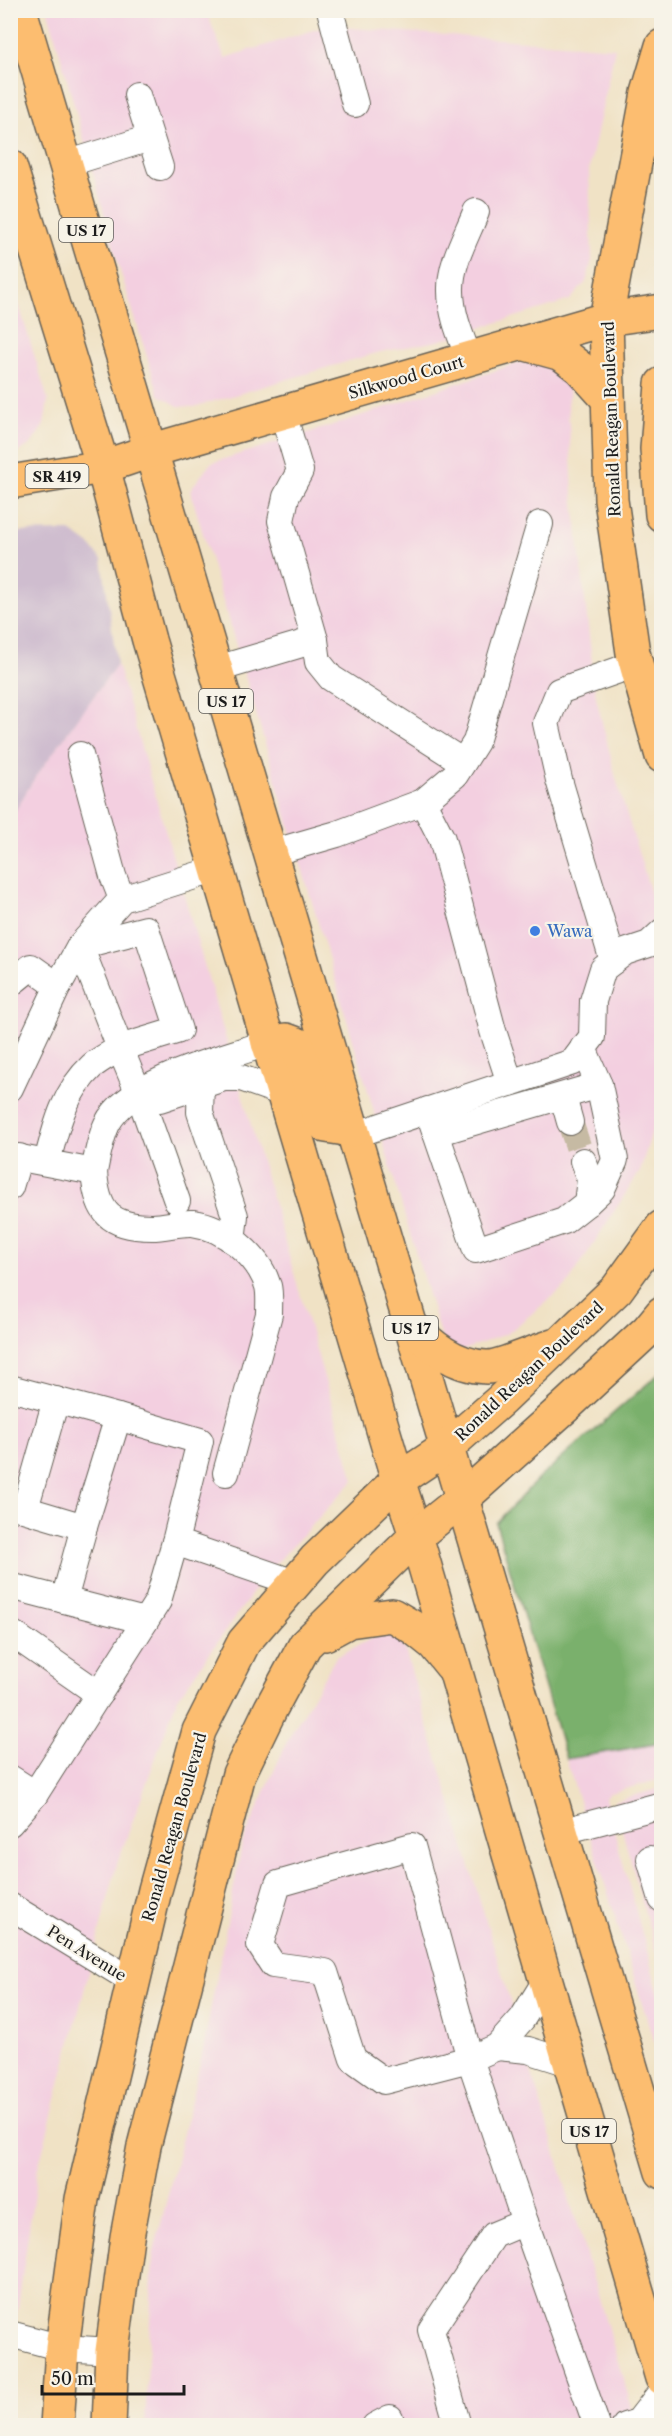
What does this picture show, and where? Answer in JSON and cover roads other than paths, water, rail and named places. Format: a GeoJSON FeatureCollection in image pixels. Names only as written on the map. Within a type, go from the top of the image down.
{"type":"FeatureCollection","features":[{"type":"Feature","properties":{"kind":"main road","name":"US 17"},"geometry":{"type":"LineString","coordinates":[[20,10],[153,450],[461,1500],[662,2172]]}},
{"type":"Feature","properties":{"kind":"main road","name":"Ronald Reagan Boulevard"},"geometry":{"type":"LineString","coordinates":[[662,46],[648,93],[606,318],[611,500],[649,664],[662,756]]}},
{"type":"Feature","properties":{"kind":"main road","name":"US 17"},"geometry":{"type":"LineString","coordinates":[[10,166],[103,467],[149,640],[416,1536],[569,2063],[656,2338],[662,2378]]}},
{"type":"Feature","properties":{"kind":"main road","name":"Silkwood Court"},"geometry":{"type":"LineString","coordinates":[[153,450],[606,318],[662,311]]}},
{"type":"Feature","properties":{"kind":"main road"},"geometry":{"type":"LineString","coordinates":[[522,343],[562,354],[580,368],[608,399]]}},
{"type":"Feature","properties":{"kind":"main road"},"geometry":{"type":"LineString","coordinates":[[662,384],[657,450],[662,515]]}},
{"type":"Feature","properties":{"kind":"main road","name":"SR 419"},"geometry":{"type":"LineString","coordinates":[[10,482],[103,467],[153,450]]}},
{"type":"Feature","properties":{"kind":"main road"},"geometry":{"type":"LineString","coordinates":[[268,1043],[286,1040],[297,1044],[320,1120],[326,1126],[353,1133]]}},
{"type":"Feature","properties":{"kind":"main road","name":"Ronald Reagan Boulevard"},"geometry":{"type":"LineString","coordinates":[[57,2426],[62,2348],[82,2199],[154,1890],[199,1731],[244,1642],[315,1560],[398,1480],[446,1448],[501,1401],[617,1290],[662,1227]]}},
{"type":"Feature","properties":{"kind":"main road"},"geometry":{"type":"LineString","coordinates":[[109,2426],[112,2351],[127,2236],[144,2146],[239,1774],[271,1708],[305,1645],[416,1536],[461,1500],[632,1345],[662,1313]]}},
{"type":"Feature","properties":{"kind":"main road"},"geometry":{"type":"LineString","coordinates":[[409,1323],[429,1344],[447,1356],[487,1368],[561,1343]]}},
{"type":"Feature","properties":{"kind":"main road"},"geometry":{"type":"LineString","coordinates":[[305,1645],[349,1621],[392,1615],[414,1628],[434,1644],[454,1668]]}},
{"type":"Feature","properties":{"kind":"main road"},"geometry":{"type":"LineString","coordinates":[[133,1981],[148,1989],[159,2001],[164,2019],[146,2106],[144,2146]]}},
{"type":"Feature","properties":{"kind":"street"},"geometry":{"type":"LineString","coordinates":[[330,10],[355,104]]}},
{"type":"Feature","properties":{"kind":"street"},"geometry":{"type":"LineString","coordinates":[[137,95],[160,167]]}},
{"type":"Feature","properties":{"kind":"street"},"geometry":{"type":"LineString","coordinates":[[66,164],[150,138]]}},
{"type":"Feature","properties":{"kind":"street"},"geometry":{"type":"LineString","coordinates":[[469,358],[455,320],[450,291],[458,255],[476,212]]}},
{"type":"Feature","properties":{"kind":"street"},"geometry":{"type":"LineString","coordinates":[[284,413],[300,471],[286,497],[281,521],[315,640],[318,662],[331,678],[464,762]]}},
{"type":"Feature","properties":{"kind":"street"},"geometry":{"type":"LineString","coordinates":[[271,853],[337,834],[423,802],[455,775],[476,742],[540,524]]}},
{"type":"Feature","properties":{"kind":"street"},"geometry":{"type":"LineString","coordinates":[[217,669],[315,640]]}},
{"type":"Feature","properties":{"kind":"street"},"geometry":{"type":"LineString","coordinates":[[613,961],[559,780],[546,723],[559,691],[649,664]]}},
{"type":"Feature","properties":{"kind":"street"},"geometry":{"type":"LineString","coordinates":[[80,755],[113,876],[122,899]]}},
{"type":"Feature","properties":{"kind":"street"},"geometry":{"type":"LineString","coordinates":[[423,802],[442,839],[493,1031],[510,1083]]}},
{"type":"Feature","properties":{"kind":"street"},"geometry":{"type":"LineString","coordinates":[[10,1088],[58,986],[80,946],[122,899],[217,869]]}},
{"type":"Feature","properties":{"kind":"street"},"geometry":{"type":"LineString","coordinates":[[47,1162],[61,1111],[75,1084],[93,1064],[120,1048],[179,1030],[146,929],[80,946]]}},
{"type":"Feature","properties":{"kind":"street"},"geometry":{"type":"LineString","coordinates":[[432,1121],[510,1083],[573,1062],[592,1037],[593,1001],[603,969],[625,952],[657,941]]}},
{"type":"Feature","properties":{"kind":"street"},"geometry":{"type":"LineString","coordinates":[[80,946],[139,1094],[177,1201]]}},
{"type":"Feature","properties":{"kind":"street"},"geometry":{"type":"LineString","coordinates":[[10,984],[31,968],[58,986]]}},
{"type":"Feature","properties":{"kind":"street"},"geometry":{"type":"LineString","coordinates":[[226,1473],[269,1314],[269,1288],[262,1271],[232,1240],[210,1227],[192,1223],[151,1227],[125,1223],[111,1218],[101,1208],[96,1195],[94,1173],[99,1148],[108,1123],[120,1106],[158,1080],[268,1043]]}},
{"type":"Feature","properties":{"kind":"street"},"geometry":{"type":"LineString","coordinates":[[432,1121],[476,1250],[564,1221],[602,1189],[615,1160],[599,1085],[583,1048]]}},
{"type":"Feature","properties":{"kind":"street"},"geometry":{"type":"LineString","coordinates":[[139,1094],[151,1099],[160,1099],[225,1078],[241,1078],[283,1093]]}},
{"type":"Feature","properties":{"kind":"street"},"geometry":{"type":"LineString","coordinates":[[201,1085],[200,1112],[235,1216],[232,1240]]}},
{"type":"Feature","properties":{"kind":"street"},"geometry":{"type":"LineString","coordinates":[[353,1133],[563,1097],[599,1085]]}},
{"type":"Feature","properties":{"kind":"street"},"geometry":{"type":"LineString","coordinates":[[563,1097],[570,1122]]}},
{"type":"Feature","properties":{"kind":"street"},"geometry":{"type":"LineString","coordinates":[[10,1187],[15,1157],[94,1173]]}},
{"type":"Feature","properties":{"kind":"street"},"geometry":{"type":"LineString","coordinates":[[584,1161],[590,1179],[587,1203]]}},
{"type":"Feature","properties":{"kind":"street"},"geometry":{"type":"LineString","coordinates":[[10,1388],[200,1441],[158,1601],[35,1794],[10,1823]]}},
{"type":"Feature","properties":{"kind":"street"},"geometry":{"type":"LineString","coordinates":[[56,1400],[18,1507],[84,1527]]}},
{"type":"Feature","properties":{"kind":"street"},"geometry":{"type":"LineString","coordinates":[[64,1600],[118,1417]]}},
{"type":"Feature","properties":{"kind":"street"},"geometry":{"type":"LineString","coordinates":[[175,1542],[295,1583]]}},
{"type":"Feature","properties":{"kind":"street"},"geometry":{"type":"LineString","coordinates":[[13,1593],[64,1600],[145,1621]]}},
{"type":"Feature","properties":{"kind":"street"},"geometry":{"type":"LineString","coordinates":[[10,1632],[99,1694]]}},
{"type":"Feature","properties":{"kind":"street"},"geometry":{"type":"LineString","coordinates":[[10,1778],[35,1794]]}},
{"type":"Feature","properties":{"kind":"street"},"geometry":{"type":"LineString","coordinates":[[560,1832],[662,1805]]}},
{"type":"Feature","properties":{"kind":"street"},"geometry":{"type":"LineString","coordinates":[[545,1982],[522,2019],[497,2047],[470,2059],[384,2081],[353,2059],[325,1972],[273,1965],[260,1945],[278,1884],[411,1846],[470,2059],[597,2426]]}},
{"type":"Feature","properties":{"kind":"street"},"geometry":{"type":"LineString","coordinates":[[650,1860],[662,1899]]}},
{"type":"Feature","properties":{"kind":"street","name":"Pen Avenue"},"geometry":{"type":"LineString","coordinates":[[10,1906],[133,1981]]}},
{"type":"Feature","properties":{"kind":"street"},"geometry":{"type":"LineString","coordinates":[[497,2047],[528,2050],[569,2063]]}},
{"type":"Feature","properties":{"kind":"street"},"geometry":{"type":"LineString","coordinates":[[458,2426],[431,2330],[494,2235],[525,2222]]}},
{"type":"Feature","properties":{"kind":"street"},"geometry":{"type":"LineString","coordinates":[[10,2334],[62,2348],[112,2351]]}},
{"type":"Feature","properties":{"kind":"street"},"geometry":{"type":"LineString","coordinates":[[625,2426],[638,2422],[662,2391]]}},
{"type":"Feature","properties":{"kind":"street"},"geometry":{"type":"LineString","coordinates":[[375,2426],[390,2418],[392,2426]]}},
{"type":"Feature","properties":{"kind":"tunnel"},"geometry":{"type":"LineString","coordinates":[[570,1122],[583,1161]]}},
{"type":"Feature","properties":{"kind":"place","name":"Wawa"},"geometry":{"type":"Point","coordinates":[535,931]}}]}
